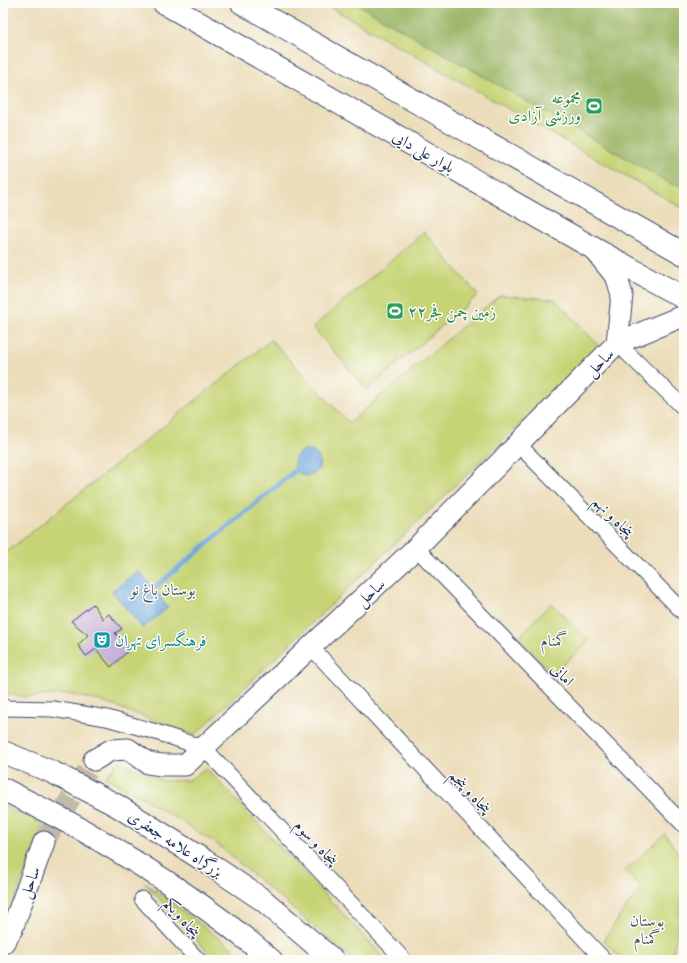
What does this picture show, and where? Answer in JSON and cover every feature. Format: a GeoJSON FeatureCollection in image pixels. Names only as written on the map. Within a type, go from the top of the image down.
{"type":"FeatureCollection","features":[{"type":"Feature","properties":{"kind":"main road","name":"بلوار علی دایی"},"geometry":{"type":"LineString","coordinates":[[164,3],[593,248],[684,298]]}},
{"type":"Feature","properties":{"kind":"main road"},"geometry":{"type":"LineString","coordinates":[[242,3],[684,254]]}},
{"type":"Feature","properties":{"kind":"main road"},"geometry":{"type":"LineString","coordinates":[[593,248],[617,278],[622,295],[618,343],[678,318],[684,317]]}},
{"type":"Feature","properties":{"kind":"main road","name":"ساحل"},"geometry":{"type":"LineString","coordinates":[[94,760],[111,750],[128,750],[148,763],[162,765],[185,765],[416,548],[618,343]]}},
{"type":"Feature","properties":{"kind":"main road","name":"بزرگراه علامه جعفری"},"geometry":{"type":"LineString","coordinates":[[3,752],[52,772],[116,805],[263,900],[334,960]]}},
{"type":"Feature","properties":{"kind":"main road"},"geometry":{"type":"LineString","coordinates":[[3,789],[83,831],[170,884],[243,936],[271,960]]}},
{"type":"Feature","properties":{"kind":"main road","name":"ساحل"},"geometry":{"type":"LineString","coordinates":[[3,943],[12,929],[44,842]]}},
{"type":"Feature","properties":{"kind":"street"},"geometry":{"type":"LineString","coordinates":[[618,343],[684,408]]}},
{"type":"Feature","properties":{"kind":"street","name":"پنجاه و نهم"},"geometry":{"type":"LineString","coordinates":[[518,444],[684,613]]}},
{"type":"Feature","properties":{"kind":"street","name":"امانی"},"geometry":{"type":"LineString","coordinates":[[416,548],[684,825]]}},
{"type":"Feature","properties":{"kind":"street","name":"پنجاه و پنجم"},"geometry":{"type":"LineString","coordinates":[[311,647],[604,960]]}},
{"type":"Feature","properties":{"kind":"street"},"geometry":{"type":"LineString","coordinates":[[3,706],[6,708],[53,709],[107,718],[204,748]]}},
{"type":"Feature","properties":{"kind":"street","name":"پنجاه و سوم"},"geometry":{"type":"LineString","coordinates":[[204,748],[404,960]]}},
{"type":"Feature","properties":{"kind":"street","name":"پنجاه ویکم"},"geometry":{"type":"LineString","coordinates":[[142,899],[198,960]]}},
{"type":"Feature","properties":{"kind":"green space","name":"مجموعه ورزشی آزادی"},"geometry":{"type":"Polygon","coordinates":[[[323,3],[684,3],[684,209],[323,3]]]}},
{"type":"Feature","properties":{"kind":"green space","name":"مجموعه ورزشی آزادی"},"geometry":{"type":"Polygon","coordinates":[[[355,3],[684,3],[684,185],[673,185],[355,3]]]}},
{"type":"Feature","properties":{"kind":"green space","name":"زمین چمن فجر۲۲"},"geometry":{"type":"Polygon","coordinates":[[[424,232],[478,295],[367,390],[313,327],[424,232]]]}},
{"type":"Feature","properties":{"kind":"green space","name":"بوستان باغ نو"},"geometry":{"type":"Polygon","coordinates":[[[500,295],[555,299],[600,347],[195,735],[100,701],[67,694],[25,697],[3,693],[3,555],[271,340],[349,423],[500,295]]]}},
{"type":"Feature","properties":{"kind":"green space","name":"گمنام"},"geometry":{"type":"Polygon","coordinates":[[[551,603],[589,641],[553,674],[518,638],[551,603]]]}},
{"type":"Feature","properties":{"kind":"green space"},"geometry":{"type":"Polygon","coordinates":[[[119,761],[164,781],[189,780],[206,768],[386,960],[353,960],[217,844],[145,799],[105,777],[119,761]]]}},
{"type":"Feature","properties":{"kind":"green space"},"geometry":{"type":"Polygon","coordinates":[[[3,806],[43,824],[3,932],[3,806]]]}},
{"type":"Feature","properties":{"kind":"green space","name":"بوستان گمنام"},"geometry":{"type":"Polygon","coordinates":[[[665,834],[684,861],[684,888],[672,960],[623,960],[603,941],[641,888],[625,871],[665,834]]]}},
{"type":"Feature","properties":{"kind":"green space"},"geometry":{"type":"Polygon","coordinates":[[[144,882],[248,960],[215,960],[144,882]]]}},
{"type":"Feature","properties":{"kind":"water"},"geometry":{"type":"Polygon","coordinates":[[[307,450],[316,454],[320,463],[316,472],[307,476],[298,472],[294,463],[298,454],[307,450]]]}},
{"type":"Feature","properties":{"kind":"water"},"geometry":{"type":"Polygon","coordinates":[[[138,571],[160,595],[168,608],[142,628],[112,591],[138,571]]]}},
{"type":"Feature","properties":{"kind":"building","name":"فرهنگسرای تهران"},"geometry":{"type":"Polygon","coordinates":[[[93,604],[103,619],[109,614],[122,629],[115,633],[129,650],[111,667],[96,649],[86,656],[78,645],[88,635],[71,621],[93,604]]]}},
{"type":"Feature","properties":{"kind":"waterway"},"geometry":{"type":"LineString","coordinates":[[154,588],[296,470]]}},
{"type":"Feature","properties":{"kind":"tunnel"},"geometry":{"type":"LineString","coordinates":[[44,842],[94,760]]}},
{"type":"Feature","properties":{"kind":"place","name":"مجموعه ورزشی آزادی"},"geometry":{"type":"Point","coordinates":[594,106]}},
{"type":"Feature","properties":{"kind":"place","name":"زمین چمن فجر۲۲"},"geometry":{"type":"Point","coordinates":[395,311]}},
{"type":"Feature","properties":{"kind":"place","name":"فرهنگسرای تهران"},"geometry":{"type":"Point","coordinates":[102,640]}}]}
